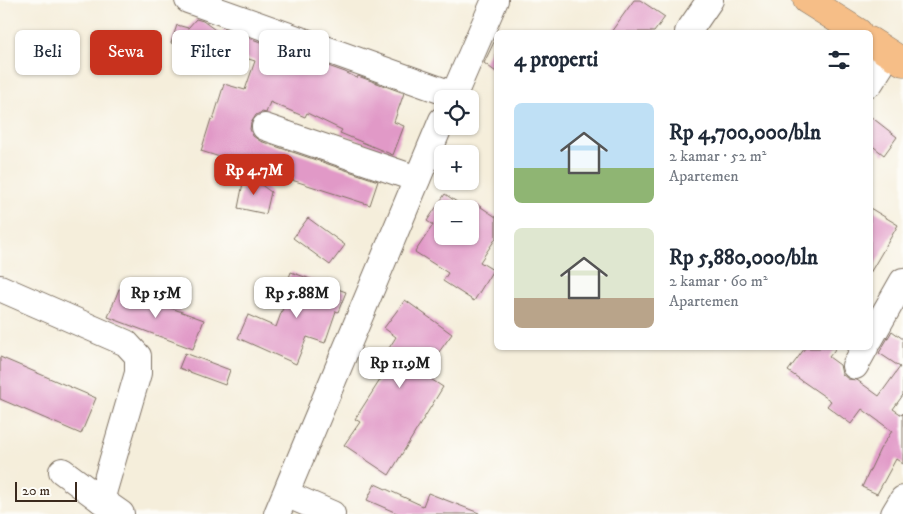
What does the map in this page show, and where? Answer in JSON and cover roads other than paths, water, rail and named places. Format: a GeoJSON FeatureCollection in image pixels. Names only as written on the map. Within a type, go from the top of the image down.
{"type":"FeatureCollection","features":[{"type":"Feature","properties":{"kind":"highway"},"geometry":{"type":"LineString","coordinates":[[807,0],[853,30]]}},
{"type":"Feature","properties":{"kind":"street"},"geometry":{"type":"LineString","coordinates":[[188,0],[434,90]]}},
{"type":"Feature","properties":{"kind":"street"},"geometry":{"type":"LineString","coordinates":[[456,90],[496,0]]}},
{"type":"Feature","properties":{"kind":"street"},"geometry":{"type":"LineString","coordinates":[[689,30],[710,0]]}},
{"type":"Feature","properties":{"kind":"street"},"geometry":{"type":"LineString","coordinates":[[265,127],[416,179]]}},
{"type":"Feature","properties":{"kind":"street"},"geometry":{"type":"LineString","coordinates":[[332,514],[281,504],[435,135]]}},
{"type":"Feature","properties":{"kind":"street"},"geometry":{"type":"LineString","coordinates":[[873,334],[903,281]]}},
{"type":"Feature","properties":{"kind":"street"},"geometry":{"type":"LineString","coordinates":[[0,288],[126,343],[138,356],[138,373],[111,507],[62,471]]}},
{"type":"Feature","properties":{"kind":"street"},"geometry":{"type":"LineString","coordinates":[[894,514],[903,499]]}}]}
